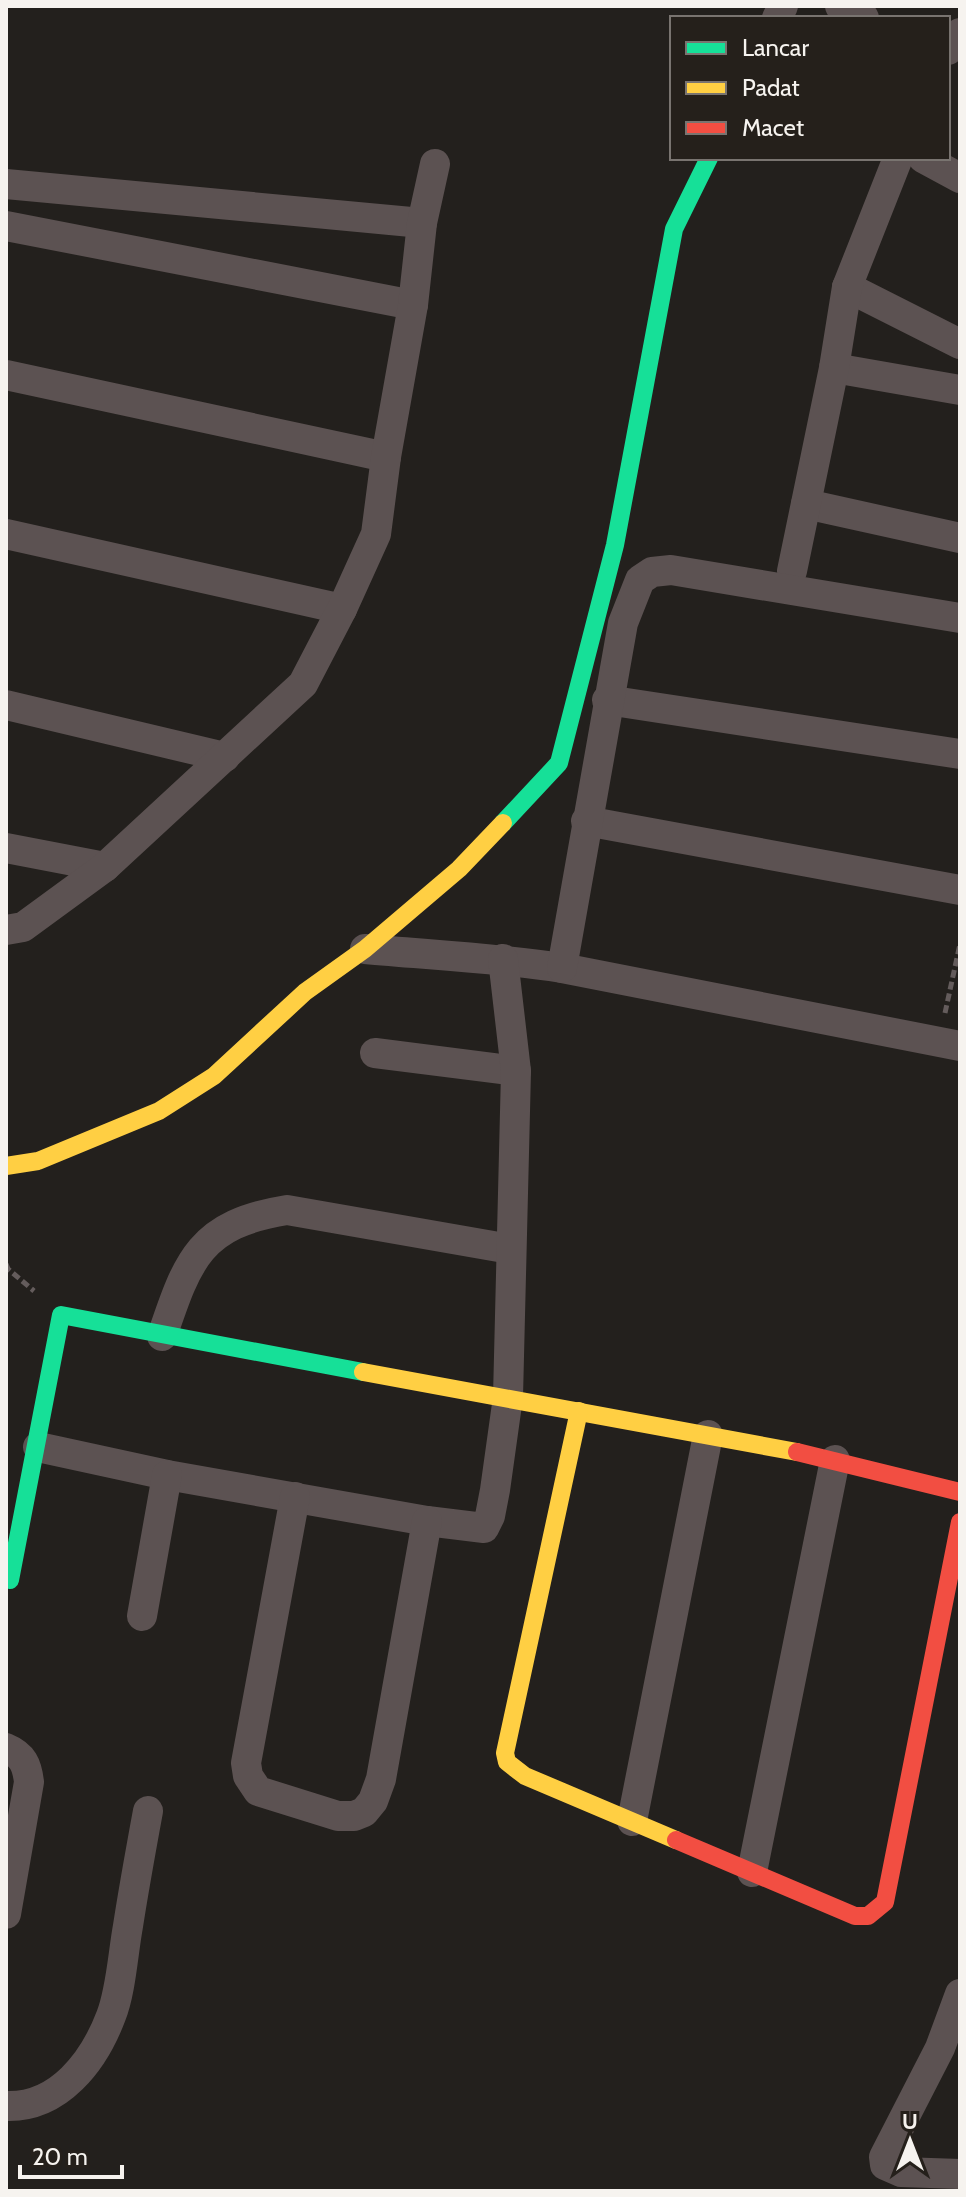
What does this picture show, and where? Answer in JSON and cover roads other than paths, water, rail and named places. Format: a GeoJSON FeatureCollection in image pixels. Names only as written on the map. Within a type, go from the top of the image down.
{"type":"FeatureCollection","features":[{"type":"Feature","properties":{"kind":"street"},"geometry":{"type":"LineString","coordinates":[[840,6],[860,16]]}},
{"type":"Feature","properties":{"kind":"street"},"geometry":{"type":"LineString","coordinates":[[6,1166],[38,1161],[159,1111],[214,1076],[305,992],[365,949],[459,869],[559,763],[615,545],[674,229],[708,160]]}},
{"type":"Feature","properties":{"kind":"street"},"geometry":{"type":"LineString","coordinates":[[792,571],[834,368],[847,287],[897,160]]}},
{"type":"Feature","properties":{"kind":"street"},"geometry":{"type":"LineString","coordinates":[[927,160],[960,178]]}},
{"type":"Feature","properties":{"kind":"street"},"geometry":{"type":"LineString","coordinates":[[6,930],[23,927],[105,867],[303,684],[376,534],[386,457],[413,305],[422,223],[435,164]]}},
{"type":"Feature","properties":{"kind":"street"},"geometry":{"type":"LineString","coordinates":[[6,184],[422,223]]}},
{"type":"Feature","properties":{"kind":"street"},"geometry":{"type":"LineString","coordinates":[[6,226],[413,305]]}},
{"type":"Feature","properties":{"kind":"street"},"geometry":{"type":"LineString","coordinates":[[847,287],[960,344]]}},
{"type":"Feature","properties":{"kind":"street"},"geometry":{"type":"LineString","coordinates":[[834,368],[960,390]]}},
{"type":"Feature","properties":{"kind":"street"},"geometry":{"type":"LineString","coordinates":[[6,375],[386,457]]}},
{"type":"Feature","properties":{"kind":"street"},"geometry":{"type":"LineString","coordinates":[[806,504],[960,538]]}},
{"type":"Feature","properties":{"kind":"street"},"geometry":{"type":"LineString","coordinates":[[6,534],[342,609]]}},
{"type":"Feature","properties":{"kind":"street"},"geometry":{"type":"LineString","coordinates":[[562,968],[607,700],[623,623],[640,580],[652,572],[671,570],[960,618]]}},
{"type":"Feature","properties":{"kind":"street"},"geometry":{"type":"LineString","coordinates":[[607,700],[960,754]]}},
{"type":"Feature","properties":{"kind":"street"},"geometry":{"type":"LineString","coordinates":[[6,705],[225,757]]}},
{"type":"Feature","properties":{"kind":"street"},"geometry":{"type":"LineString","coordinates":[[586,821],[960,890]]}},
{"type":"Feature","properties":{"kind":"street"},"geometry":{"type":"LineString","coordinates":[[6,848],[105,867]]}},
{"type":"Feature","properties":{"kind":"street"},"geometry":{"type":"LineString","coordinates":[[365,949],[503,959],[562,968],[949,1044]]}},
{"type":"Feature","properties":{"kind":"street"},"geometry":{"type":"LineString","coordinates":[[38,1447],[167,1475],[427,1521],[484,1528],[490,1516],[508,1397],[516,1071],[503,959]]}},
{"type":"Feature","properties":{"kind":"street"},"geometry":{"type":"LineString","coordinates":[[375,1053],[516,1071]]}},
{"type":"Feature","properties":{"kind":"street"},"geometry":{"type":"LineString","coordinates":[[162,1336],[177,1292],[208,1240],[228,1226],[253,1215],[287,1210],[510,1249]]}},
{"type":"Feature","properties":{"kind":"street"},"geometry":{"type":"LineString","coordinates":[[10,1580],[61,1315],[835,1460],[960,1492]]}},
{"type":"Feature","properties":{"kind":"street"},"geometry":{"type":"LineString","coordinates":[[579,1411],[505,1753],[507,1762],[514,1770],[855,1916],[868,1916],[885,1902],[960,1522]]}},
{"type":"Feature","properties":{"kind":"street"},"geometry":{"type":"LineString","coordinates":[[632,1821],[708,1435]]}},
{"type":"Feature","properties":{"kind":"street"},"geometry":{"type":"LineString","coordinates":[[752,1872],[835,1460]]}},
{"type":"Feature","properties":{"kind":"street"},"geometry":{"type":"LineString","coordinates":[[142,1616],[167,1475]]}},
{"type":"Feature","properties":{"kind":"street"},"geometry":{"type":"LineString","coordinates":[[295,1497],[246,1763],[248,1776],[258,1791],[338,1816],[354,1816],[364,1812],[373,1801],[381,1779],[427,1521]]}},
{"type":"Feature","properties":{"kind":"street"},"geometry":{"type":"LineString","coordinates":[[6,1748],[22,1758],[29,1782],[6,1914]]}},
{"type":"Feature","properties":{"kind":"street"},"geometry":{"type":"LineString","coordinates":[[6,2106],[45,2098],[72,2080],[92,2055],[112,2014],[148,1811]]}},
{"type":"Feature","properties":{"kind":"street"},"geometry":{"type":"LineString","coordinates":[[960,1994],[950,2047],[884,2157],[885,2165],[901,2172],[960,2174]]}}]}
